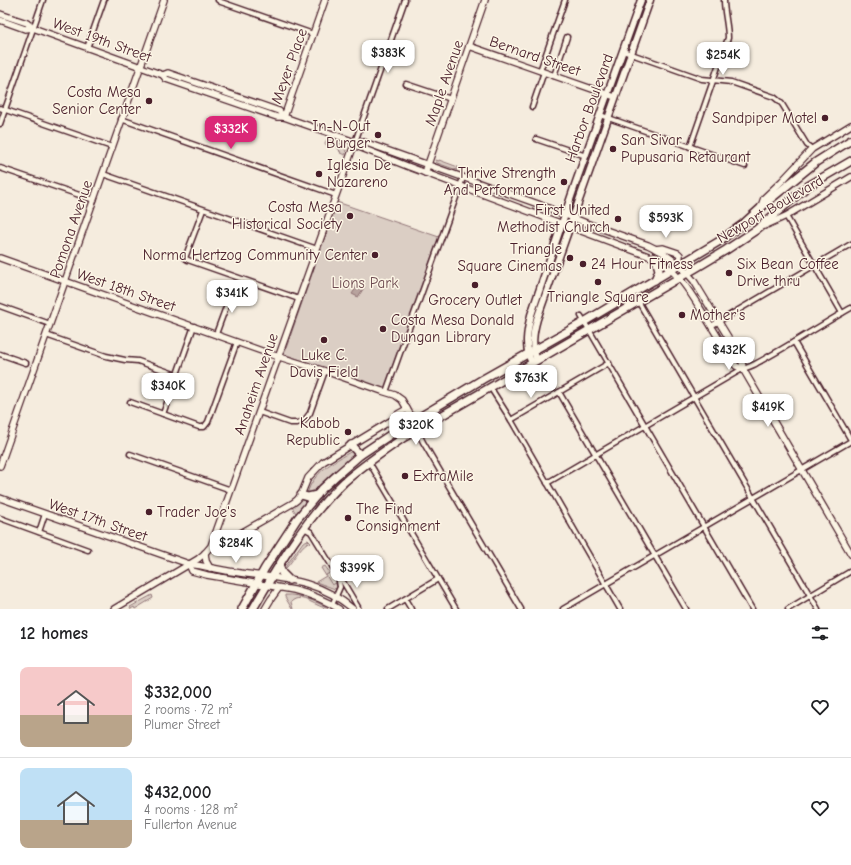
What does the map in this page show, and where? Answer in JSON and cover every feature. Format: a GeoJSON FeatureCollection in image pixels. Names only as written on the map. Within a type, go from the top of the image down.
{"type":"FeatureCollection","features":[{"type":"Feature","properties":{"kind":"highway"},"geometry":{"type":"LineString","coordinates":[[759,209],[816,162],[851,140]]}},
{"type":"Feature","properties":{"kind":"highway"},"geometry":{"type":"LineString","coordinates":[[756,230],[808,186],[851,161]]}},
{"type":"Feature","properties":{"kind":"highway","name":"Newport Boulevard"},"geometry":{"type":"LineString","coordinates":[[242,609],[255,584],[290,530],[317,495],[336,475],[360,455],[413,420],[583,319],[655,280],[718,242],[743,224],[759,209]]}},
{"type":"Feature","properties":{"kind":"highway","name":"Newport Boulevard"},"geometry":{"type":"LineString","coordinates":[[253,609],[279,566],[304,528],[318,510],[345,482],[368,462],[388,447],[417,429],[687,273],[756,230]]}},
{"type":"Feature","properties":{"kind":"highway"},"geometry":{"type":"LineString","coordinates":[[655,280],[660,270],[656,260]]}},
{"type":"Feature","properties":{"kind":"highway"},"geometry":{"type":"LineString","coordinates":[[351,445],[360,455]]}},
{"type":"Feature","properties":{"kind":"highway"},"geometry":{"type":"LineString","coordinates":[[300,495],[308,497],[317,495]]}},
{"type":"Feature","properties":{"kind":"highway"},"geometry":{"type":"LineString","coordinates":[[279,566],[282,573],[289,580]]}},
{"type":"Feature","properties":{"kind":"main road","name":"Harbor Boulevard"},"geometry":{"type":"LineString","coordinates":[[535,361],[531,351],[527,347],[527,336],[531,315],[641,0]]}},
{"type":"Feature","properties":{"kind":"main road","name":"Harbor Boulevard"},"geometry":{"type":"LineString","coordinates":[[531,351],[537,319],[650,0]]}},
{"type":"Feature","properties":{"kind":"street"},"geometry":{"type":"LineString","coordinates":[[0,124],[43,0]]}},
{"type":"Feature","properties":{"kind":"street"},"geometry":{"type":"LineString","coordinates":[[87,48],[104,0]]}},
{"type":"Feature","properties":{"kind":"street","name":"Pomona Avenue"},"geometry":{"type":"LineString","coordinates":[[0,466],[164,0]]}},
{"type":"Feature","properties":{"kind":"street","name":"Meyer Place"},"geometry":{"type":"LineString","coordinates":[[284,117],[325,0]]}},
{"type":"Feature","properties":{"kind":"street","name":"Anaheim Avenue"},"geometry":{"type":"LineString","coordinates":[[207,551],[214,539],[405,0]]}},
{"type":"Feature","properties":{"kind":"street","name":"Maple Avenue"},"geometry":{"type":"LineString","coordinates":[[425,173],[485,0]]}},
{"type":"Feature","properties":{"kind":"street"},"geometry":{"type":"LineString","coordinates":[[532,107],[565,0]]}},
{"type":"Feature","properties":{"kind":"street"},"geometry":{"type":"LineString","coordinates":[[690,147],[728,38],[728,25],[724,0]]}},
{"type":"Feature","properties":{"kind":"street"},"geometry":{"type":"LineString","coordinates":[[220,1],[314,34]]}},
{"type":"Feature","properties":{"kind":"street","name":"West 19th Street"},"geometry":{"type":"LineString","coordinates":[[0,14],[27,23],[33,28],[87,48],[163,75],[168,74],[279,112],[284,117],[355,142],[361,141],[565,214],[654,248],[679,265],[694,281],[742,360],[743,369],[736,366],[679,277],[672,270],[656,260],[517,206],[425,173],[359,147],[355,142]]}},
{"type":"Feature","properties":{"kind":"street","name":"West 19th Street"},"geometry":{"type":"LineString","coordinates":[[0,20],[25,29],[33,28]]}},
{"type":"Feature","properties":{"kind":"street"},"geometry":{"type":"LineString","coordinates":[[554,76],[567,37]]}},
{"type":"Feature","properties":{"kind":"street","name":"Bernard Street"},"geometry":{"type":"LineString","coordinates":[[469,46],[615,97]]}},
{"type":"Feature","properties":{"kind":"street"},"geometry":{"type":"LineString","coordinates":[[623,51],[702,79],[731,82],[774,97],[779,101],[812,149]]}},
{"type":"Feature","properties":{"kind":"street"},"geometry":{"type":"LineString","coordinates":[[406,84],[451,99]]}},
{"type":"Feature","properties":{"kind":"street"},"geometry":{"type":"LineString","coordinates":[[0,108],[112,147]]}},
{"type":"Feature","properties":{"kind":"street"},"geometry":{"type":"LineString","coordinates":[[600,115],[745,166]]}},
{"type":"Feature","properties":{"kind":"street"},"geometry":{"type":"LineString","coordinates":[[121,120],[336,196]]}},
{"type":"Feature","properties":{"kind":"street","name":"Newport Boulevard"},"geometry":{"type":"LineString","coordinates":[[759,209],[764,198],[812,149],[851,125]]}},
{"type":"Feature","properties":{"kind":"street"},"geometry":{"type":"LineString","coordinates":[[536,138],[586,156]]}},
{"type":"Feature","properties":{"kind":"street"},"geometry":{"type":"LineString","coordinates":[[0,168],[94,200]]}},
{"type":"Feature","properties":{"kind":"street"},"geometry":{"type":"LineString","coordinates":[[103,174],[202,210],[317,249]]}},
{"type":"Feature","properties":{"kind":"street","name":"Newport Boulevard"},"geometry":{"type":"LineString","coordinates":[[756,230],[786,216],[851,177]]}},
{"type":"Feature","properties":{"kind":"street"},"geometry":{"type":"LineString","coordinates":[[386,392],[463,178]]}},
{"type":"Feature","properties":{"kind":"street"},"geometry":{"type":"LineString","coordinates":[[202,210],[185,258],[299,299]]}},
{"type":"Feature","properties":{"kind":"street"},"geometry":{"type":"LineString","coordinates":[[786,216],[842,313]]}},
{"type":"Feature","properties":{"kind":"street"},"geometry":{"type":"LineString","coordinates":[[711,326],[851,244]]}},
{"type":"Feature","properties":{"kind":"street"},"geometry":{"type":"LineString","coordinates":[[654,248],[663,248],[678,253],[680,255],[679,265]]}},
{"type":"Feature","properties":{"kind":"street","name":"West 18th Street"},"geometry":{"type":"LineString","coordinates":[[0,258],[382,392],[392,393],[402,400],[417,429]]}},
{"type":"Feature","properties":{"kind":"street"},"geometry":{"type":"LineString","coordinates":[[216,334],[233,288]]}},
{"type":"Feature","properties":{"kind":"street"},"geometry":{"type":"LineString","coordinates":[[638,301],[818,609]]}},
{"type":"Feature","properties":{"kind":"street"},"geometry":{"type":"LineString","coordinates":[[0,306],[50,324]]}},
{"type":"Feature","properties":{"kind":"street"},"geometry":{"type":"LineString","coordinates":[[547,483],[743,369],[755,365],[851,308]]}},
{"type":"Feature","properties":{"kind":"street"},"geometry":{"type":"LineString","coordinates":[[583,319],[752,609]]}},
{"type":"Feature","properties":{"kind":"street"},"geometry":{"type":"LineString","coordinates":[[163,414],[194,326]]}},
{"type":"Feature","properties":{"kind":"street"},"geometry":{"type":"LineString","coordinates":[[46,335],[106,356],[138,361],[176,375]]}},
{"type":"Feature","properties":{"kind":"street"},"geometry":{"type":"LineString","coordinates":[[130,402],[199,427],[204,427],[208,422],[237,342]]}},
{"type":"Feature","properties":{"kind":"street"},"geometry":{"type":"LineString","coordinates":[[562,609],[851,440],[794,342]]}},
{"type":"Feature","properties":{"kind":"street"},"geometry":{"type":"LineString","coordinates":[[0,354],[26,363]]}},
{"type":"Feature","properties":{"kind":"street"},"geometry":{"type":"LineString","coordinates":[[511,420],[609,363]]}},
{"type":"Feature","properties":{"kind":"street"},"geometry":{"type":"LineString","coordinates":[[743,369],[851,554]]}},
{"type":"Feature","properties":{"kind":"street"},"geometry":{"type":"LineString","coordinates":[[259,412],[290,423],[304,421],[310,413],[325,371]]}},
{"type":"Feature","properties":{"kind":"street"},"geometry":{"type":"LineString","coordinates":[[490,387],[511,420],[620,609]]}},
{"type":"Feature","properties":{"kind":"street"},"geometry":{"type":"LineString","coordinates":[[559,392],[686,609]]}},
{"type":"Feature","properties":{"kind":"street"},"geometry":{"type":"LineString","coordinates":[[214,539],[227,541],[293,503],[300,495],[308,478],[323,462],[397,417],[398,414],[407,409]]}},
{"type":"Feature","properties":{"kind":"street"},"geometry":{"type":"LineString","coordinates":[[417,429],[423,442],[521,609]]}},
{"type":"Feature","properties":{"kind":"street"},"geometry":{"type":"LineString","coordinates":[[130,454],[231,490]]}},
{"type":"Feature","properties":{"kind":"street"},"geometry":{"type":"LineString","coordinates":[[368,462],[456,609]]}},
{"type":"Feature","properties":{"kind":"street","name":"West 17th Street"},"geometry":{"type":"LineString","coordinates":[[0,498],[189,564]]}},
{"type":"Feature","properties":{"kind":"street"},"geometry":{"type":"LineString","coordinates":[[39,532],[45,514]]}},
{"type":"Feature","properties":{"kind":"street"},"geometry":{"type":"LineString","coordinates":[[0,518],[88,550]]}},
{"type":"Feature","properties":{"kind":"street"},"geometry":{"type":"LineString","coordinates":[[304,528],[311,532],[342,580],[358,609]]}},
{"type":"Feature","properties":{"kind":"street"},"geometry":{"type":"LineString","coordinates":[[207,551],[206,561],[210,568]]}},
{"type":"Feature","properties":{"kind":"street"},"geometry":{"type":"LineString","coordinates":[[114,609],[189,564],[207,551]]}},
{"type":"Feature","properties":{"kind":"street"},"geometry":{"type":"LineString","coordinates":[[189,564],[272,577],[315,586],[336,596],[353,609]]}},
{"type":"Feature","properties":{"kind":"street"},"geometry":{"type":"LineString","coordinates":[[189,564],[192,571],[308,594],[322,599],[339,609]]}},
{"type":"Feature","properties":{"kind":"street"},"geometry":{"type":"LineString","coordinates":[[788,609],[851,572]]}},
{"type":"Feature","properties":{"kind":"street"},"geometry":{"type":"LineString","coordinates":[[332,605],[340,587],[338,576]]}},
{"type":"Feature","properties":{"kind":"street"},"geometry":{"type":"LineString","coordinates":[[388,609],[438,579]]}},
{"type":"Feature","properties":{"kind":"street"},"geometry":{"type":"LineString","coordinates":[[265,609],[279,588]]}},
{"type":"Feature","properties":{"kind":"street"},"geometry":{"type":"LineString","coordinates":[[405,599],[411,609]]}},
{"type":"Feature","properties":{"kind":"green space"},"geometry":{"type":"Polygon","coordinates":[[[327,139],[345,145],[345,155],[340,153],[341,152],[339,151],[340,150],[338,147],[326,145],[325,143],[327,139]]]}},
{"type":"Feature","properties":{"kind":"green space"},"geometry":{"type":"Polygon","coordinates":[[[435,160],[458,167],[457,170],[437,163],[435,160]]]}},
{"type":"Feature","properties":{"kind":"green space","name":"Lions Park"},"geometry":{"type":"Polygon","coordinates":[[[337,202],[439,237],[384,390],[284,354],[337,202]]]}},
{"type":"Feature","properties":{"kind":"green space"},"geometry":{"type":"Polygon","coordinates":[[[352,451],[352,457],[311,494],[307,494],[314,480],[325,468],[352,451]]]}},
{"type":"Feature","properties":{"kind":"green space"},"geometry":{"type":"Polygon","coordinates":[[[302,497],[310,498],[297,515],[292,507],[298,503],[302,497]]]}},
{"type":"Feature","properties":{"kind":"green space"},"geometry":{"type":"Polygon","coordinates":[[[308,540],[311,543],[310,544],[308,542],[299,551],[286,568],[303,542],[308,540]]]}},
{"type":"Feature","properties":{"kind":"green space"},"geometry":{"type":"Polygon","coordinates":[[[325,566],[330,573],[326,575],[332,585],[336,583],[337,587],[335,589],[316,582],[326,576],[321,568],[325,566]]]}},
{"type":"Feature","properties":{"kind":"green space"},"geometry":{"type":"Polygon","coordinates":[[[152,595],[153,598],[135,609],[134,607],[131,609],[130,607],[152,595]]]}},
{"type":"Feature","properties":{"kind":"green space"},"geometry":{"type":"Polygon","coordinates":[[[285,595],[302,597],[328,608],[324,608],[300,598],[291,602],[292,609],[285,595]]]}},
{"type":"Feature","properties":{"kind":"shaded area"},"geometry":{"type":"Polygon","coordinates":[[[360,282],[365,286],[358,297],[352,294],[360,282]]]}},
{"type":"Feature","properties":{"kind":"place","name":"Costa Mesa Senior Center"},"geometry":{"type":"Point","coordinates":[149,101]}},
{"type":"Feature","properties":{"kind":"place","name":"Sandpiper Motel"},"geometry":{"type":"Point","coordinates":[825,118]}},
{"type":"Feature","properties":{"kind":"place","name":"In-N-Out Burger"},"geometry":{"type":"Point","coordinates":[378,135]}},
{"type":"Feature","properties":{"kind":"place","name":"San Sivar Pupusaria Retaurant"},"geometry":{"type":"Point","coordinates":[613,149]}},
{"type":"Feature","properties":{"kind":"place","name":"Iglesia De Nazareno"},"geometry":{"type":"Point","coordinates":[319,174]}},
{"type":"Feature","properties":{"kind":"place","name":"Thrive Strength And Performance"},"geometry":{"type":"Point","coordinates":[564,182]}},
{"type":"Feature","properties":{"kind":"place","name":"Costa Mesa Historical Society"},"geometry":{"type":"Point","coordinates":[350,216]}},
{"type":"Feature","properties":{"kind":"place","name":"First United Methodist Church"},"geometry":{"type":"Point","coordinates":[618,219]}},
{"type":"Feature","properties":{"kind":"place","name":"Norma Hertzog Community Center"},"geometry":{"type":"Point","coordinates":[375,255]}},
{"type":"Feature","properties":{"kind":"place","name":"Triangle Square Cinemas"},"geometry":{"type":"Point","coordinates":[570,258]}},
{"type":"Feature","properties":{"kind":"place","name":"24 Hour Fitness"},"geometry":{"type":"Point","coordinates":[583,264]}},
{"type":"Feature","properties":{"kind":"place","name":"Six Bean Coffee Drive thru"},"geometry":{"type":"Point","coordinates":[729,273]}},
{"type":"Feature","properties":{"kind":"place","name":"Triangle Square"},"geometry":{"type":"Point","coordinates":[598,282]}},
{"type":"Feature","properties":{"kind":"place","name":"Grocery Outlet"},"geometry":{"type":"Point","coordinates":[475,285]}},
{"type":"Feature","properties":{"kind":"place","name":"Mother's"},"geometry":{"type":"Point","coordinates":[682,315]}},
{"type":"Feature","properties":{"kind":"place","name":"Costa Mesa Donald Dungan Library"},"geometry":{"type":"Point","coordinates":[383,329]}},
{"type":"Feature","properties":{"kind":"place","name":"Luke C. Davis Field"},"geometry":{"type":"Point","coordinates":[324,340]}},
{"type":"Feature","properties":{"kind":"place","name":"Kabob Republic"},"geometry":{"type":"Point","coordinates":[348,432]}},
{"type":"Feature","properties":{"kind":"place","name":"ExtraMile"},"geometry":{"type":"Point","coordinates":[405,476]}},
{"type":"Feature","properties":{"kind":"place","name":"Trader Joe's"},"geometry":{"type":"Point","coordinates":[149,512]}},
{"type":"Feature","properties":{"kind":"place","name":"The Find Consignment"},"geometry":{"type":"Point","coordinates":[348,518]}}]}
